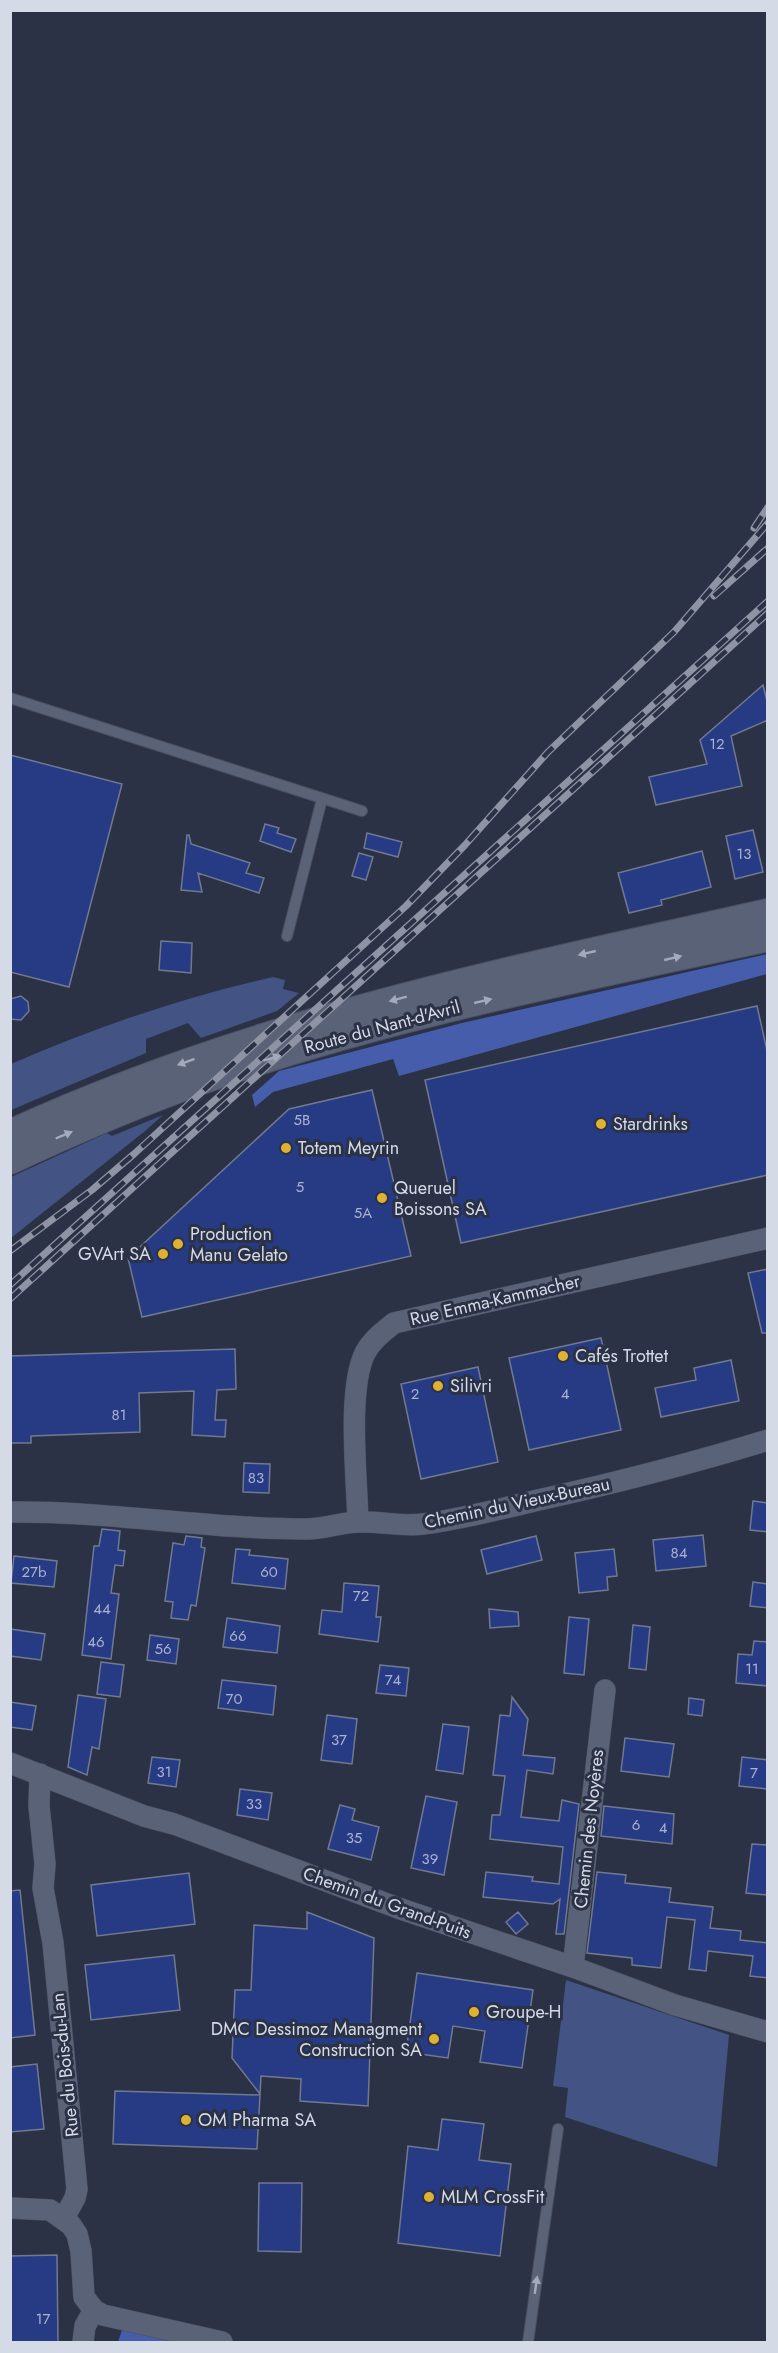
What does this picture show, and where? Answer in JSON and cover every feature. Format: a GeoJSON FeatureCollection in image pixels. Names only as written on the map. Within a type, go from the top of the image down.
{"type":"FeatureCollection","features":[{"type":"Feature","properties":{"kind":"main road","name":"Route du Nant-d'Avril"},"geometry":{"type":"LineString","coordinates":[[10,1134],[110,1090],[197,1058],[304,1024],[469,981],[768,913]]}},
{"type":"Feature","properties":{"kind":"main road","name":"Route du Nant-d'Avril"},"geometry":{"type":"LineString","coordinates":[[10,1160],[81,1128],[169,1093],[304,1048],[417,1017],[768,937]]}},
{"type":"Feature","properties":{"kind":"street","name":"Rue Emma-Kammacher"},"geometry":{"type":"LineString","coordinates":[[358,1521],[355,1391],[359,1369],[371,1344],[394,1323],[768,1238]]}},
{"type":"Feature","properties":{"kind":"street","name":"Chemin du Vieux-Bureau"},"geometry":{"type":"LineString","coordinates":[[10,1512],[80,1513],[285,1529],[326,1529],[358,1521],[420,1525],[467,1517],[694,1463],[768,1440]]}},
{"type":"Feature","properties":{"kind":"street","name":"Chemin des Noyères"},"geometry":{"type":"LineString","coordinates":[[573,1967],[605,1690]]}},
{"type":"Feature","properties":{"kind":"street","name":"Chemin du Grand-Puits"},"geometry":{"type":"LineString","coordinates":[[10,1763],[387,1904],[573,1967],[675,2005],[768,2032]]}},
{"type":"Feature","properties":{"kind":"street","name":"Rue du Bois-du-Lan"},"geometry":{"type":"LineString","coordinates":[[40,1774],[39,1806],[45,1864],[43,1888],[53,1943],[77,2189],[75,2198],[64,2218]]}},
{"type":"Feature","properties":{"kind":"street"},"geometry":{"type":"LineString","coordinates":[[10,2208],[50,2210],[64,2218],[77,2234],[81,2252],[84,2297],[94,2310],[103,2315],[222,2343]]}},
{"type":"Feature","properties":{"kind":"street"},"geometry":{"type":"LineString","coordinates":[[83,2343],[86,2326],[94,2310]]}},
{"type":"Feature","properties":{"kind":"lane"},"geometry":{"type":"LineString","coordinates":[[10,698],[362,811]]}},
{"type":"Feature","properties":{"kind":"lane"},"geometry":{"type":"LineString","coordinates":[[288,936],[321,799]]}},
{"type":"Feature","properties":{"kind":"lane"},"geometry":{"type":"LineString","coordinates":[[528,2343],[558,2130]]}},
{"type":"Feature","properties":{"kind":"shaded area"},"geometry":{"type":"Polygon","coordinates":[[[767,954],[767,974],[399,1076],[393,1059],[273,1092],[255,1107],[252,1095],[279,1071],[462,1023],[767,954]]]}},
{"type":"Feature","properties":{"kind":"shaded area"},"geometry":{"type":"Polygon","coordinates":[[[273,977],[285,980],[283,989],[299,993],[277,1011],[201,1038],[188,1023],[146,1039],[146,1053],[11,1110],[11,1064],[140,1014],[273,977]]]}},
{"type":"Feature","properties":{"kind":"shaded area"},"geometry":{"type":"Polygon","coordinates":[[[163,1115],[11,1238],[11,1177],[107,1133],[112,1136],[163,1115]]]}},
{"type":"Feature","properties":{"kind":"shaded area"},"geometry":{"type":"Polygon","coordinates":[[[566,1980],[729,2035],[717,2167],[565,2117],[568,2088],[553,2086],[566,1980]]]}},
{"type":"Feature","properties":{"kind":"shaded area"},"geometry":{"type":"Polygon","coordinates":[[[122,2330],[177,2342],[118,2342],[122,2330]]]}},
{"type":"Feature","properties":{"kind":"building"},"geometry":{"type":"Polygon","coordinates":[[[763,685],[768,705],[768,720],[731,736],[742,786],[656,805],[649,777],[707,764],[700,740],[763,685]]]}},
{"type":"Feature","properties":{"kind":"building"},"geometry":{"type":"Polygon","coordinates":[[[10,755],[122,784],[69,987],[10,972],[10,755]]]}},
{"type":"Feature","properties":{"kind":"building"},"geometry":{"type":"Polygon","coordinates":[[[265,824],[279,828],[277,833],[296,839],[291,852],[260,841],[265,824]]]}},
{"type":"Feature","properties":{"kind":"building"},"geometry":{"type":"Polygon","coordinates":[[[753,830],[763,872],[735,879],[726,836],[753,830]]]}},
{"type":"Feature","properties":{"kind":"building"},"geometry":{"type":"Polygon","coordinates":[[[367,833],[402,842],[398,857],[364,848],[367,833]]]}},
{"type":"Feature","properties":{"kind":"building"},"geometry":{"type":"Polygon","coordinates":[[[187,835],[189,835],[191,844],[250,863],[246,873],[264,878],[259,893],[198,873],[202,892],[181,890],[187,835]]]}},
{"type":"Feature","properties":{"kind":"building"},"geometry":{"type":"Polygon","coordinates":[[[702,851],[711,887],[661,900],[662,905],[629,913],[618,873],[702,851]]]}},
{"type":"Feature","properties":{"kind":"building"},"geometry":{"type":"Polygon","coordinates":[[[359,853],[373,857],[366,880],[352,876],[359,853]]]}},
{"type":"Feature","properties":{"kind":"building"},"geometry":{"type":"Polygon","coordinates":[[[161,941],[192,943],[191,973],[159,970],[161,941]]]}},
{"type":"Feature","properties":{"kind":"building"},"geometry":{"type":"Polygon","coordinates":[[[21,996],[28,1002],[29,1011],[21,1020],[10,1019],[10,999],[21,996]]]}},
{"type":"Feature","properties":{"kind":"building"},"geometry":{"type":"Polygon","coordinates":[[[757,1006],[768,1055],[768,1175],[461,1243],[425,1080],[757,1006]]]}},
{"type":"Feature","properties":{"kind":"building"},"geometry":{"type":"Polygon","coordinates":[[[372,1090],[411,1256],[142,1317],[128,1258],[289,1109],[372,1090]]]}},
{"type":"Feature","properties":{"kind":"building"},"geometry":{"type":"Polygon","coordinates":[[[768,1269],[768,1333],[762,1333],[748,1273],[768,1269]]]}},
{"type":"Feature","properties":{"kind":"building"},"geometry":{"type":"Polygon","coordinates":[[[601,1338],[621,1430],[529,1450],[509,1358],[601,1338]]]}},
{"type":"Feature","properties":{"kind":"building"},"geometry":{"type":"Polygon","coordinates":[[[235,1349],[236,1389],[217,1390],[215,1420],[226,1420],[225,1437],[192,1435],[194,1391],[139,1393],[140,1432],[31,1436],[31,1443],[10,1443],[10,1356],[235,1349]]]}},
{"type":"Feature","properties":{"kind":"building"},"geometry":{"type":"Polygon","coordinates":[[[731,1360],[739,1401],[661,1417],[655,1388],[696,1380],[694,1368],[731,1360]]]}},
{"type":"Feature","properties":{"kind":"building"},"geometry":{"type":"Polygon","coordinates":[[[478,1367],[498,1462],[421,1479],[401,1384],[478,1367]]]}},
{"type":"Feature","properties":{"kind":"building"},"geometry":{"type":"Polygon","coordinates":[[[244,1463],[270,1464],[269,1493],[243,1492],[244,1463]]]}},
{"type":"Feature","properties":{"kind":"building"},"geometry":{"type":"Polygon","coordinates":[[[753,1501],[768,1503],[768,1532],[750,1530],[753,1501]]]}},
{"type":"Feature","properties":{"kind":"building"},"geometry":{"type":"Polygon","coordinates":[[[102,1529],[120,1531],[118,1550],[125,1551],[123,1566],[115,1565],[111,1593],[119,1594],[111,1659],[82,1655],[94,1546],[99,1546],[102,1529]]]}},
{"type":"Feature","properties":{"kind":"building"},"geometry":{"type":"Polygon","coordinates":[[[703,1535],[706,1566],[656,1571],[653,1540],[703,1535]]]}},
{"type":"Feature","properties":{"kind":"building"},"geometry":{"type":"Polygon","coordinates":[[[186,1536],[202,1538],[201,1547],[205,1548],[196,1606],[191,1605],[188,1620],[171,1618],[173,1602],[165,1601],[173,1543],[184,1545],[186,1536]]]}},
{"type":"Feature","properties":{"kind":"building"},"geometry":{"type":"Polygon","coordinates":[[[536,1536],[542,1560],[487,1574],[481,1550],[536,1536]]]}},
{"type":"Feature","properties":{"kind":"building"},"geometry":{"type":"Polygon","coordinates":[[[236,1549],[250,1550],[249,1555],[288,1559],[285,1589],[232,1583],[236,1549]]]}},
{"type":"Feature","properties":{"kind":"building"},"geometry":{"type":"Polygon","coordinates":[[[614,1549],[617,1576],[607,1577],[608,1590],[579,1593],[575,1553],[614,1549]]]}},
{"type":"Feature","properties":{"kind":"building"},"geometry":{"type":"Polygon","coordinates":[[[14,1556],[57,1561],[54,1587],[11,1583],[14,1556]]]}},
{"type":"Feature","properties":{"kind":"building"},"geometry":{"type":"Polygon","coordinates":[[[753,1582],[768,1584],[768,1608],[750,1606],[753,1582]]]}},
{"type":"Feature","properties":{"kind":"building"},"geometry":{"type":"Polygon","coordinates":[[[344,1583],[379,1586],[376,1617],[381,1617],[378,1642],[319,1634],[322,1610],[342,1612],[344,1583]]]}},
{"type":"Feature","properties":{"kind":"building"},"geometry":{"type":"Polygon","coordinates":[[[489,1609],[518,1612],[519,1626],[490,1628],[489,1609]]]}},
{"type":"Feature","properties":{"kind":"building"},"geometry":{"type":"Polygon","coordinates":[[[569,1617],[589,1619],[584,1675],[564,1673],[569,1617]]]}},
{"type":"Feature","properties":{"kind":"building"},"geometry":{"type":"Polygon","coordinates":[[[227,1618],[280,1626],[277,1653],[223,1647],[227,1618]]]}},
{"type":"Feature","properties":{"kind":"building"},"geometry":{"type":"Polygon","coordinates":[[[633,1625],[650,1627],[646,1670],[629,1668],[633,1625]]]}},
{"type":"Feature","properties":{"kind":"building"},"geometry":{"type":"Polygon","coordinates":[[[10,1629],[45,1634],[41,1660],[10,1656],[10,1629]]]}},
{"type":"Feature","properties":{"kind":"building"},"geometry":{"type":"Polygon","coordinates":[[[150,1635],[179,1639],[176,1664],[147,1660],[150,1635]]]}},
{"type":"Feature","properties":{"kind":"building"},"geometry":{"type":"Polygon","coordinates":[[[754,1641],[768,1642],[768,1686],[736,1683],[738,1654],[752,1655],[754,1641]]]}},
{"type":"Feature","properties":{"kind":"building"},"geometry":{"type":"Polygon","coordinates":[[[101,1662],[124,1665],[120,1697],[97,1694],[101,1662]]]}},
{"type":"Feature","properties":{"kind":"building"},"geometry":{"type":"Polygon","coordinates":[[[380,1665],[409,1668],[406,1696],[376,1693],[380,1665]]]}},
{"type":"Feature","properties":{"kind":"building"},"geometry":{"type":"Polygon","coordinates":[[[222,1680],[276,1686],[273,1715],[218,1708],[222,1680]]]}},
{"type":"Feature","properties":{"kind":"building"},"geometry":{"type":"Polygon","coordinates":[[[78,1695],[106,1699],[99,1749],[92,1747],[87,1775],[68,1767],[78,1695]]]}},
{"type":"Feature","properties":{"kind":"building"},"geometry":{"type":"Polygon","coordinates":[[[512,1697],[528,1719],[523,1755],[555,1758],[553,1774],[527,1770],[521,1817],[559,1821],[562,1800],[579,1804],[564,1934],[556,1934],[560,1899],[553,1904],[483,1897],[486,1872],[533,1877],[532,1881],[559,1884],[563,1847],[490,1839],[492,1815],[500,1815],[505,1776],[493,1775],[500,1715],[510,1716],[512,1697]]]}},
{"type":"Feature","properties":{"kind":"building"},"geometry":{"type":"Polygon","coordinates":[[[689,1698],[704,1700],[702,1716],[688,1714],[689,1698]]]}},
{"type":"Feature","properties":{"kind":"building"},"geometry":{"type":"Polygon","coordinates":[[[10,1702],[36,1706],[32,1730],[10,1727],[10,1702]]]}},
{"type":"Feature","properties":{"kind":"building"},"geometry":{"type":"Polygon","coordinates":[[[327,1715],[357,1719],[352,1764],[321,1760],[327,1715]]]}},
{"type":"Feature","properties":{"kind":"building"},"geometry":{"type":"Polygon","coordinates":[[[443,1724],[469,1727],[463,1774],[436,1770],[443,1724]]]}},
{"type":"Feature","properties":{"kind":"building"},"geometry":{"type":"Polygon","coordinates":[[[625,1738],[674,1744],[669,1777],[621,1771],[625,1738]]]}},
{"type":"Feature","properties":{"kind":"building"},"geometry":{"type":"Polygon","coordinates":[[[152,1757],[180,1760],[176,1787],[148,1783],[152,1757]]]}},
{"type":"Feature","properties":{"kind":"building"},"geometry":{"type":"Polygon","coordinates":[[[742,1757],[768,1760],[768,1789],[739,1786],[742,1757]]]}},
{"type":"Feature","properties":{"kind":"building"},"geometry":{"type":"Polygon","coordinates":[[[240,1789],[272,1793],[268,1820],[237,1815],[240,1789]]]}},
{"type":"Feature","properties":{"kind":"building"},"geometry":{"type":"Polygon","coordinates":[[[426,1796],[457,1802],[444,1875],[411,1868],[426,1796]]]}},
{"type":"Feature","properties":{"kind":"building"},"geometry":{"type":"Polygon","coordinates":[[[340,1805],[355,1809],[352,1820],[379,1827],[371,1860],[328,1849],[340,1805]]]}},
{"type":"Feature","properties":{"kind":"building"},"geometry":{"type":"Polygon","coordinates":[[[604,1806],[674,1814],[672,1844],[601,1836],[604,1806]]]}},
{"type":"Feature","properties":{"kind":"building"},"geometry":{"type":"Polygon","coordinates":[[[752,1844],[768,1845],[768,1895],[746,1893],[752,1844]]]}},
{"type":"Feature","properties":{"kind":"building"},"geometry":{"type":"Polygon","coordinates":[[[597,1872],[626,1875],[625,1883],[671,1888],[669,1902],[713,1907],[710,1928],[741,1931],[740,1940],[768,1943],[768,1978],[750,1976],[753,1956],[708,1951],[706,1971],[689,1969],[695,1920],[667,1917],[661,1968],[632,1965],[632,1958],[587,1953],[597,1872]]]}},
{"type":"Feature","properties":{"kind":"building"},"geometry":{"type":"Polygon","coordinates":[[[189,1873],[195,1924],[97,1936],[91,1885],[189,1873]]]}},
{"type":"Feature","properties":{"kind":"building"},"geometry":{"type":"Polygon","coordinates":[[[20,1890],[35,2035],[10,2038],[10,1891],[20,1890]]]}},
{"type":"Feature","properties":{"kind":"building"},"geometry":{"type":"Polygon","coordinates":[[[307,1912],[374,1938],[368,2106],[300,2101],[301,2079],[261,2076],[260,2094],[232,2058],[235,1990],[251,1990],[254,1925],[307,1929],[307,1912]]]}},
{"type":"Feature","properties":{"kind":"building"},"geometry":{"type":"Polygon","coordinates":[[[518,1912],[528,1924],[516,1934],[506,1922],[518,1912]]]}},
{"type":"Feature","properties":{"kind":"building"},"geometry":{"type":"Polygon","coordinates":[[[174,1955],[180,2010],[91,2020],[85,1965],[174,1955]]]}},
{"type":"Feature","properties":{"kind":"building"},"geometry":{"type":"Polygon","coordinates":[[[417,1973],[533,1990],[522,2068],[480,2062],[485,2031],[453,2026],[448,2058],[406,2052],[417,1973]]]}},
{"type":"Feature","properties":{"kind":"building"},"geometry":{"type":"Polygon","coordinates":[[[37,2064],[44,2129],[10,2132],[10,2067],[37,2064]]]}},
{"type":"Feature","properties":{"kind":"building","name":"OM Pharma SA"},"geometry":{"type":"Polygon","coordinates":[[[115,2091],[260,2095],[257,2149],[113,2144],[115,2091]]]}},
{"type":"Feature","properties":{"kind":"building"},"geometry":{"type":"Polygon","coordinates":[[[442,2119],[484,2124],[479,2160],[511,2164],[500,2256],[398,2243],[408,2146],[438,2150],[442,2119]]]}},
{"type":"Feature","properties":{"kind":"building"},"geometry":{"type":"Polygon","coordinates":[[[259,2183],[302,2183],[301,2252],[258,2251],[259,2183]]]}},
{"type":"Feature","properties":{"kind":"building"},"geometry":{"type":"Polygon","coordinates":[[[57,2255],[58,2343],[10,2343],[10,2256],[57,2255]]]}},
{"type":"Feature","properties":{"kind":"railway"},"geometry":{"type":"LineString","coordinates":[[754,528],[768,507]]}},
{"type":"Feature","properties":{"kind":"railway"},"geometry":{"type":"LineString","coordinates":[[10,1251],[92,1190],[134,1154],[406,906],[465,845],[548,752],[674,632],[768,523]]}},
{"type":"Feature","properties":{"kind":"railway"},"geometry":{"type":"LineString","coordinates":[[714,596],[768,548]]}},
{"type":"Feature","properties":{"kind":"railway"},"geometry":{"type":"LineString","coordinates":[[10,1285],[768,601]]}},
{"type":"Feature","properties":{"kind":"railway"},"geometry":{"type":"LineString","coordinates":[[10,1299],[768,613]]}},
{"type":"Feature","properties":{"kind":"place","name":"Stardrinks"},"geometry":{"type":"Point","coordinates":[601,1124]}},
{"type":"Feature","properties":{"kind":"place","name":"Totem Meyrin"},"geometry":{"type":"Point","coordinates":[286,1148]}},
{"type":"Feature","properties":{"kind":"place","name":"Queruel Boissons SA"},"geometry":{"type":"Point","coordinates":[382,1198]}},
{"type":"Feature","properties":{"kind":"place","name":"Production Manu Gelato"},"geometry":{"type":"Point","coordinates":[178,1244]}},
{"type":"Feature","properties":{"kind":"place","name":"GVArt SA"},"geometry":{"type":"Point","coordinates":[163,1254]}},
{"type":"Feature","properties":{"kind":"place","name":"Cafés Trottet"},"geometry":{"type":"Point","coordinates":[563,1356]}},
{"type":"Feature","properties":{"kind":"place","name":"Silivri"},"geometry":{"type":"Point","coordinates":[438,1386]}},
{"type":"Feature","properties":{"kind":"place","name":"Groupe-H"},"geometry":{"type":"Point","coordinates":[474,2012]}},
{"type":"Feature","properties":{"kind":"place","name":"DMC Dessimoz Managment Construction SA"},"geometry":{"type":"Point","coordinates":[434,2039]}},
{"type":"Feature","properties":{"kind":"place","name":"OM Pharma SA"},"geometry":{"type":"Point","coordinates":[186,2120]}},
{"type":"Feature","properties":{"kind":"place","name":"MLM CrossFit"},"geometry":{"type":"Point","coordinates":[429,2197]}}]}
